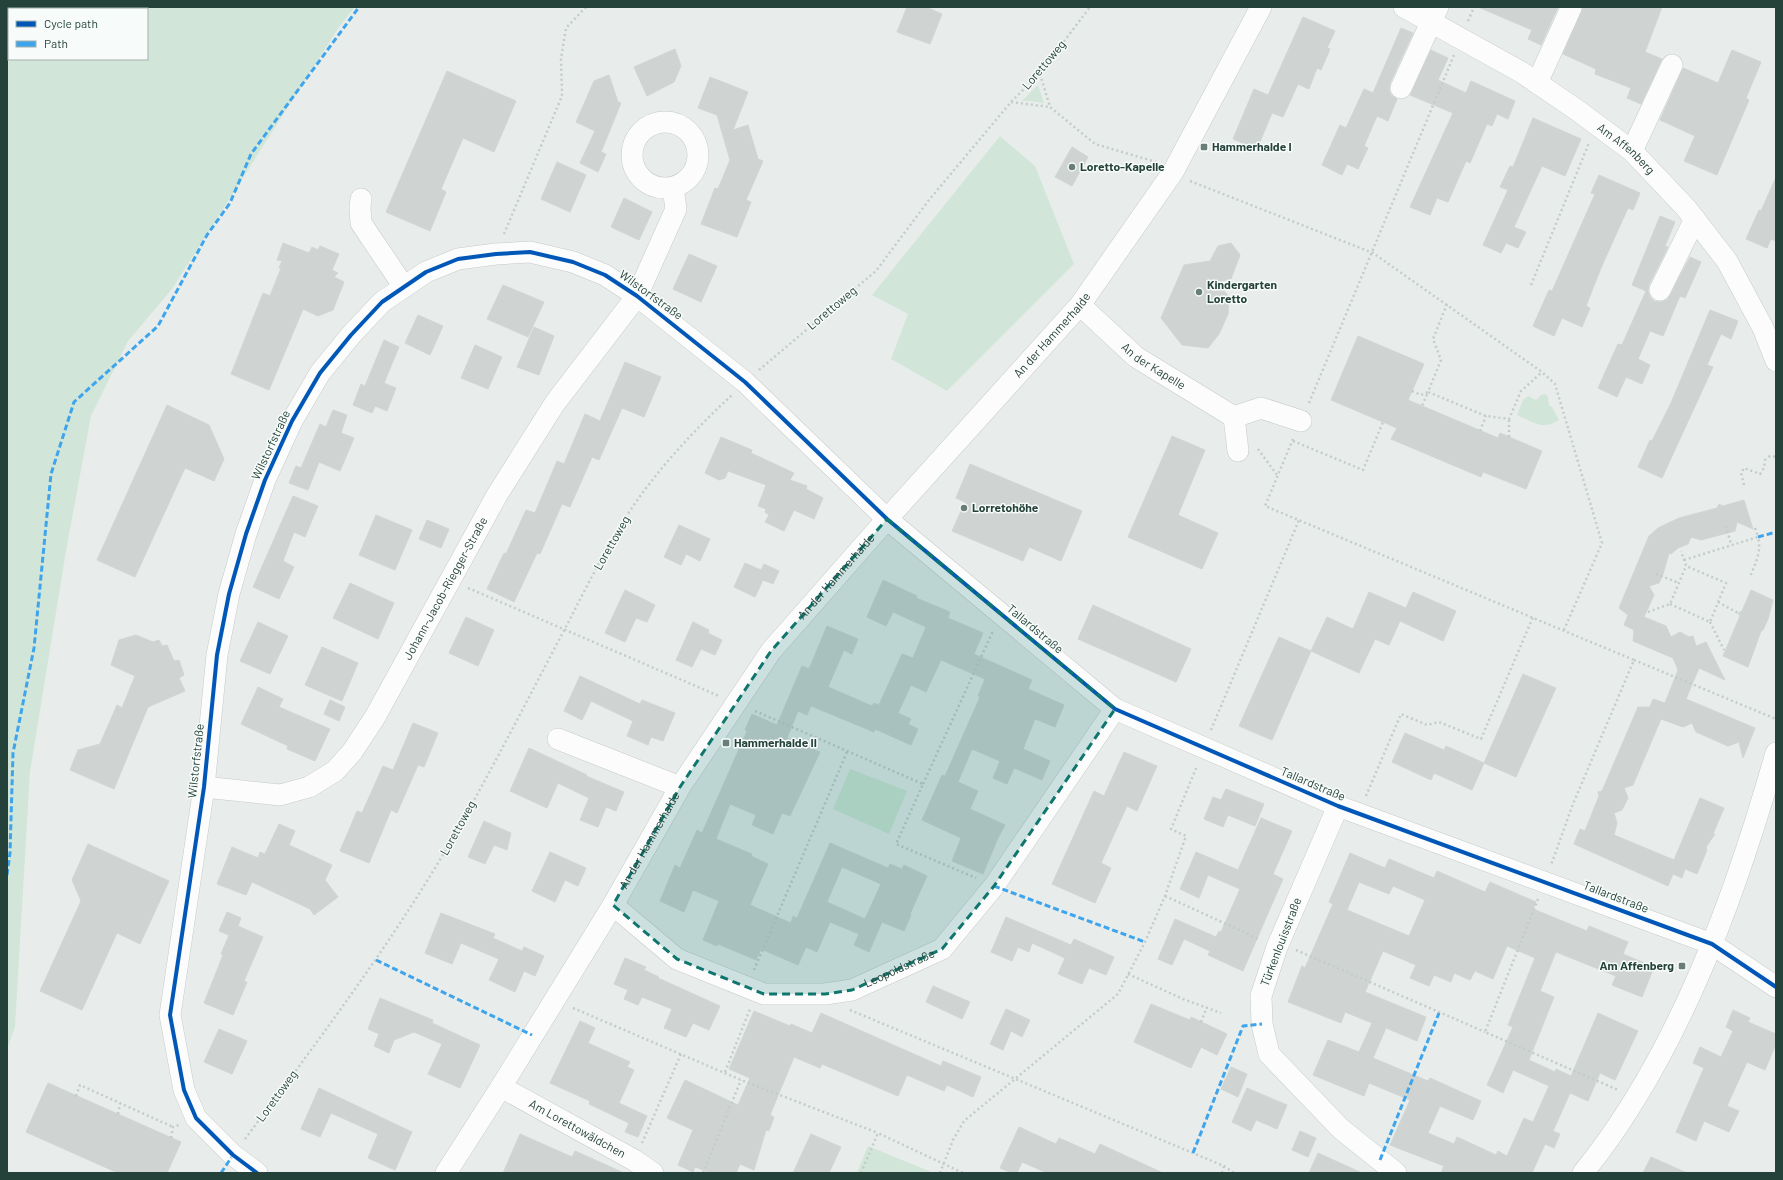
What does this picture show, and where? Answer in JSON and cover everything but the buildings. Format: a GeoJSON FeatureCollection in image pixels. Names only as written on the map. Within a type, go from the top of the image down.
{"type":"FeatureCollection","features":[{"type":"Feature","properties":{"kind":"street","name":"An der Hammerhalde"},"geometry":{"type":"LineString","coordinates":[[446,1173],[613,905],[680,787],[771,651],[887,519],[1080,305],[1173,172],[1261,7]]}},
{"type":"Feature","properties":{"kind":"street","name":"Am Affenberg"},"geometry":{"type":"LineString","coordinates":[[1404,7],[1434,14],[1461,38],[1537,83],[1632,151],[1695,220],[1727,261],[1763,328],[1776,361]]}},
{"type":"Feature","properties":{"kind":"street"},"geometry":{"type":"LineString","coordinates":[[1537,83],[1571,8]]}},
{"type":"Feature","properties":{"kind":"street"},"geometry":{"type":"LineString","coordinates":[[1401,88],[1434,14]]}},
{"type":"Feature","properties":{"kind":"street"},"geometry":{"type":"LineString","coordinates":[[1632,151],[1672,65]]}},
{"type":"Feature","properties":{"kind":"street","name":"Wilstorfstraße"},"geometry":{"type":"LineString","coordinates":[[637,296],[676,209],[673,188]]}},
{"type":"Feature","properties":{"kind":"street"},"geometry":{"type":"LineString","coordinates":[[361,199],[361,223],[404,287]]}},
{"type":"Feature","properties":{"kind":"street"},"geometry":{"type":"LineString","coordinates":[[1660,290],[1695,220]]}},
{"type":"Feature","properties":{"kind":"street","name":"Wilstorfstraße"},"geometry":{"type":"LineString","coordinates":[[257,1173],[233,1155],[196,1118],[184,1090],[170,1015],[204,787],[217,655],[229,594],[246,534],[265,480],[292,420],[320,373],[351,335],[382,302],[426,272],[458,259],[496,254],[530,252],[573,262],[606,275],[637,296],[745,382],[887,519]]}},
{"type":"Feature","properties":{"kind":"street","name":"Johann-Jacob-Riegger-Straße"},"geometry":{"type":"LineString","coordinates":[[204,787],[280,795],[309,787],[335,771],[352,752],[375,717],[449,580],[514,469],[555,403],[637,296]]}},
{"type":"Feature","properties":{"kind":"street","name":"An der Kapelle"},"geometry":{"type":"LineString","coordinates":[[1080,305],[1136,357],[1234,417]]}},
{"type":"Feature","properties":{"kind":"street"},"geometry":{"type":"LineString","coordinates":[[1238,451],[1234,417],[1261,408],[1301,421]]}},
{"type":"Feature","properties":{"kind":"street","name":"Tallardstraße"},"geometry":{"type":"LineString","coordinates":[[887,519],[1116,709],[1338,806],[1545,881],[1712,944],[1776,987]]}},
{"type":"Feature","properties":{"kind":"street","name":"Leopoldstraße"},"geometry":{"type":"LineString","coordinates":[[613,905],[678,959],[752,990],[764,994],[826,994],[852,990],[942,949],[994,886],[1116,709]]}},
{"type":"Feature","properties":{"kind":"street"},"geometry":{"type":"LineString","coordinates":[[558,739],[680,787]]}},
{"type":"Feature","properties":{"kind":"street"},"geometry":{"type":"LineString","coordinates":[[1583,1173],[1602,1150],[1661,1057],[1712,944],[1761,805],[1776,753]]}},
{"type":"Feature","properties":{"kind":"street","name":"Türkenlouisstraße"},"geometry":{"type":"LineString","coordinates":[[1338,806],[1277,947],[1261,996],[1262,1024],[1269,1054],[1341,1129],[1396,1173]]}},
{"type":"Feature","properties":{"kind":"street","name":"Am Lorettowäldchen"},"geometry":{"type":"LineString","coordinates":[[501,1087],[634,1160],[653,1173]]}},
{"type":"Feature","properties":{"kind":"path"},"geometry":{"type":"LineString","coordinates":[[496,254],[562,96],[561,58],[566,28],[586,7]]}},
{"type":"Feature","properties":{"kind":"path"},"geometry":{"type":"LineString","coordinates":[[1474,7],[1373,253],[1265,506],[1776,719]]}},
{"type":"Feature","properties":{"kind":"path"},"geometry":{"type":"LineString","coordinates":[[1040,73],[1050,107]]}},
{"type":"Feature","properties":{"kind":"path"},"geometry":{"type":"LineString","coordinates":[[1010,102],[1050,107],[1095,144],[1161,164]]}},
{"type":"Feature","properties":{"kind":"path"},"geometry":{"type":"LineString","coordinates":[[1531,286],[1596,124]]}},
{"type":"Feature","properties":{"kind":"path"},"geometry":{"type":"LineString","coordinates":[[1183,178],[1373,253],[1542,372],[1555,384],[1602,543],[1564,630]]}},
{"type":"Feature","properties":{"kind":"path"},"geometry":{"type":"LineString","coordinates":[[1422,406],[1441,360],[1433,339],[1447,304]]}},
{"type":"Feature","properties":{"kind":"path"},"geometry":{"type":"LineString","coordinates":[[1509,437],[1509,419],[1521,391],[1542,372]]}},
{"type":"Feature","properties":{"kind":"path"},"geometry":{"type":"LineString","coordinates":[[1412,391],[1421,395],[1428,392],[1486,416],[1509,419]]}},
{"type":"Feature","properties":{"kind":"path"},"geometry":{"type":"LineString","coordinates":[[1480,431],[1486,416]]}},
{"type":"Feature","properties":{"kind":"path"},"geometry":{"type":"LineString","coordinates":[[1293,440],[1363,470],[1384,422]]}},
{"type":"Feature","properties":{"kind":"path"},"geometry":{"type":"LineString","coordinates":[[1744,485],[1741,473],[1744,468],[1760,474],[1764,468],[1765,460],[1770,456],[1776,457]]}},
{"type":"Feature","properties":{"kind":"path"},"geometry":{"type":"LineString","coordinates":[[940,1173],[953,1140],[964,1121],[1118,994],[1145,942],[1165,896],[1186,836],[1171,829],[1188,792],[1204,747],[1299,520]]}},
{"type":"Feature","properties":{"kind":"path"},"geometry":{"type":"LineString","coordinates":[[1726,526],[1732,544]]}},
{"type":"Feature","properties":{"kind":"path"},"geometry":{"type":"LineString","coordinates":[[1750,577],[1758,557],[1760,545],[1755,528]]}},
{"type":"Feature","properties":{"kind":"path"},"geometry":{"type":"LineString","coordinates":[[1684,560],[1758,537]]}},
{"type":"Feature","properties":{"kind":"path"},"geometry":{"type":"LineString","coordinates":[[1670,604],[1686,566],[1681,551]]}},
{"type":"Feature","properties":{"kind":"path"},"geometry":{"type":"LineString","coordinates":[[1686,566],[1726,583],[1710,622]]}},
{"type":"Feature","properties":{"kind":"path"},"geometry":{"type":"LineString","coordinates":[[1656,574],[1679,583]]}},
{"type":"Feature","properties":{"kind":"path"},"geometry":{"type":"LineString","coordinates":[[1718,602],[1738,612]]}},
{"type":"Feature","properties":{"kind":"path"},"geometry":{"type":"LineString","coordinates":[[1648,612],[1670,604],[1710,622],[1724,650]]}},
{"type":"Feature","properties":{"kind":"path"},"geometry":{"type":"LineString","coordinates":[[923,784],[1001,614]]}},
{"type":"Feature","properties":{"kind":"path"},"geometry":{"type":"LineString","coordinates":[[1358,813],[1401,714],[1427,725],[1438,722],[1481,739],[1533,617]]}},
{"type":"Feature","properties":{"kind":"path"},"geometry":{"type":"LineString","coordinates":[[1484,1032],[1545,881],[1573,804],[1634,660]]}},
{"type":"Feature","properties":{"kind":"path"},"geometry":{"type":"LineString","coordinates":[[725,1072],[752,990],[847,752]]}},
{"type":"Feature","properties":{"kind":"path"},"geometry":{"type":"LineString","coordinates":[[1165,896],[1277,947],[1290,948],[1635,1097]]}},
{"type":"Feature","properties":{"kind":"path"},"geometry":{"type":"LineString","coordinates":[[1128,974],[1183,999],[1220,1013]]}},
{"type":"Feature","properties":{"kind":"path"},"geometry":{"type":"LineString","coordinates":[[826,994],[846,1009],[1224,1166],[1234,1173]]}},
{"type":"Feature","properties":{"kind":"path"},"geometry":{"type":"LineString","coordinates":[[554,1000],[741,1080],[878,1133],[963,1173]]}},
{"type":"Feature","properties":{"kind":"path"},"geometry":{"type":"LineString","coordinates":[[1201,1022],[1207,1007]]}},
{"type":"Feature","properties":{"kind":"path"},"geometry":{"type":"LineString","coordinates":[[634,1160],[681,1054]]}},
{"type":"Feature","properties":{"kind":"path"},"geometry":{"type":"LineString","coordinates":[[702,1173],[741,1080]]}},
{"type":"Feature","properties":{"kind":"path"},"geometry":{"type":"LineString","coordinates":[[76,1096],[80,1085],[173,1127]]}},
{"type":"Feature","properties":{"kind":"path"},"geometry":{"type":"LineString","coordinates":[[118,1114],[120,1103]]}},
{"type":"Feature","properties":{"kind":"path"},"geometry":{"type":"LineString","coordinates":[[861,1173],[878,1133]]}},
{"type":"Feature","properties":{"kind":"path"},"geometry":{"type":"LineString","coordinates":[[1222,1173],[1224,1166]]}},
{"type":"Feature","properties":{"kind":"highlighted area"},"geometry":{"type":"Polygon","coordinates":[[[887,519],[1115,709],[994,886],[942,949],[852,990],[825,994],[764,994],[677,959],[613,905],[680,787],[771,651],[887,519]]]}},
{"type":"Feature","properties":{"kind":"green space"},"geometry":{"type":"Polygon","coordinates":[[[7,7],[355,7],[339,27],[172,289],[128,341],[91,416],[66,551],[30,772],[15,1027],[7,1049],[7,7]]]}},
{"type":"Feature","properties":{"kind":"green space"},"geometry":{"type":"Polygon","coordinates":[[[1038,85],[1044,103],[1022,101],[1038,85]]]}},
{"type":"Feature","properties":{"kind":"green space"},"geometry":{"type":"Polygon","coordinates":[[[1000,136],[1035,166],[1074,264],[947,391],[891,359],[908,314],[872,295],[1000,136]]]}},
{"type":"Feature","properties":{"kind":"green space"},"geometry":{"type":"Polygon","coordinates":[[[1545,394],[1548,397],[1549,405],[1552,407],[1559,420],[1548,425],[1542,425],[1533,423],[1517,415],[1523,400],[1528,396],[1536,400],[1541,395],[1545,394]]]}},
{"type":"Feature","properties":{"kind":"green space"},"geometry":{"type":"Polygon","coordinates":[[[850,769],[907,791],[889,834],[833,809],[850,769]]]}},
{"type":"Feature","properties":{"kind":"green space"},"geometry":{"type":"Polygon","coordinates":[[[868,1146],[934,1173],[857,1173],[868,1146]]]}},
{"type":"Feature","properties":{"kind":"marked path"},"geometry":{"type":"LineString","coordinates":[[7,875],[10,853],[13,753],[34,648],[51,474],[74,402],[158,326],[207,235],[230,203],[251,154],[359,7]]}},
{"type":"Feature","properties":{"kind":"marked path"},"geometry":{"type":"LineString","coordinates":[[1758,537],[1776,532]]}},
{"type":"Feature","properties":{"kind":"marked path"},"geometry":{"type":"LineString","coordinates":[[994,886],[1145,942]]}},
{"type":"Feature","properties":{"kind":"marked path"},"geometry":{"type":"LineString","coordinates":[[376,960],[532,1035]]}},
{"type":"Feature","properties":{"kind":"marked path"},"geometry":{"type":"LineString","coordinates":[[1380,1160],[1439,1013]]}},
{"type":"Feature","properties":{"kind":"marked path"},"geometry":{"type":"LineString","coordinates":[[1193,1153],[1243,1026],[1262,1024]]}},
{"type":"Feature","properties":{"kind":"marked path"},"geometry":{"type":"LineString","coordinates":[[221,1173],[233,1155]]}},
{"type":"Feature","properties":{"kind":"cycle path"},"geometry":{"type":"LineString","coordinates":[[257,1173],[233,1155],[196,1118],[184,1090],[170,1015],[204,787],[217,655],[229,594],[246,534],[265,480],[292,421],[320,373],[351,335],[382,302],[426,272],[458,259],[496,254],[530,252],[573,262],[605,275],[637,296],[745,382],[887,519],[1115,709],[1338,806],[1712,944],[1776,987]]}},
{"type":"Feature","properties":{"kind":"place","name":"Hammerhalde I"},"geometry":{"type":"Point","coordinates":[1204,147]}},
{"type":"Feature","properties":{"kind":"place","name":"Loretto-Kapelle"},"geometry":{"type":"Point","coordinates":[1072,167]}},
{"type":"Feature","properties":{"kind":"place","name":"Kindergarten Loretto"},"geometry":{"type":"Point","coordinates":[1199,292]}},
{"type":"Feature","properties":{"kind":"place","name":"Lorretohöhe"},"geometry":{"type":"Point","coordinates":[964,508]}},
{"type":"Feature","properties":{"kind":"place","name":"Hammerhalde II"},"geometry":{"type":"Point","coordinates":[726,743]}},
{"type":"Feature","properties":{"kind":"place","name":"Am Affenberg"},"geometry":{"type":"Point","coordinates":[1682,966]}}]}
